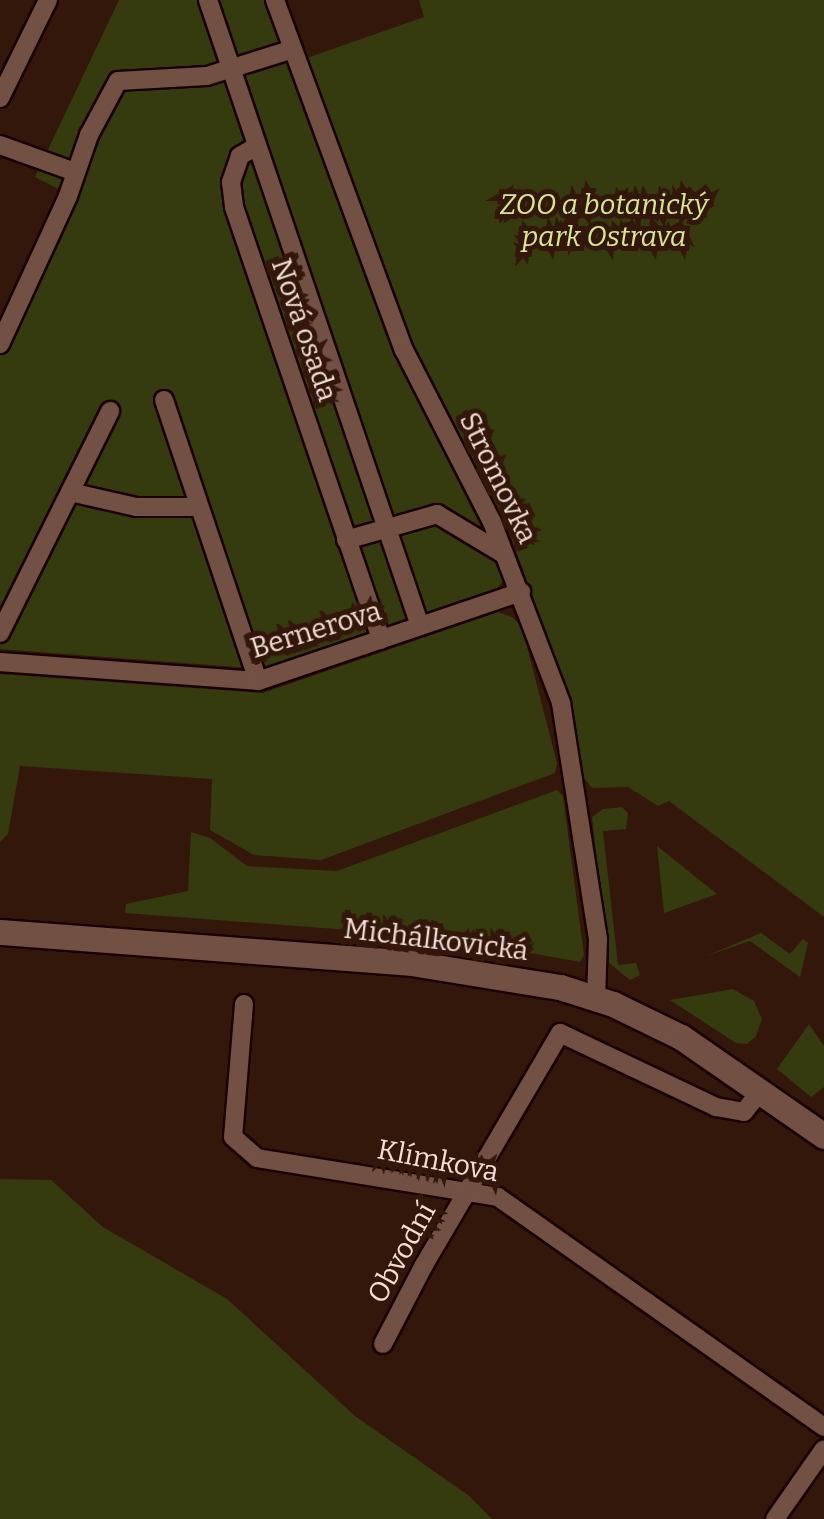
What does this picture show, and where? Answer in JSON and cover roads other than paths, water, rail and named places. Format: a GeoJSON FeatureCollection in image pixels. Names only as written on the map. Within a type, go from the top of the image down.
{"type":"FeatureCollection","features":[{"type":"Feature","properties":{"kind":"street"},"geometry":{"type":"LineString","coordinates":[[0,98],[48,0]]}},
{"type":"Feature","properties":{"kind":"street","name":"Nová osada"},"geometry":{"type":"LineString","coordinates":[[208,0],[420,626]]}},
{"type":"Feature","properties":{"kind":"street","name":"Stromovka"},"geometry":{"type":"LineString","coordinates":[[275,0],[404,350],[506,555],[561,702],[598,938],[596,998]]}},
{"type":"Feature","properties":{"kind":"street"},"geometry":{"type":"LineString","coordinates":[[0,344],[118,81],[171,81],[233,70],[294,49]]}},
{"type":"Feature","properties":{"kind":"street"},"geometry":{"type":"LineString","coordinates":[[0,146],[76,172]]}},
{"type":"Feature","properties":{"kind":"street","name":"Nová osada"},"geometry":{"type":"LineString","coordinates":[[258,146],[240,156],[231,182],[234,208],[380,640]]}},
{"type":"Feature","properties":{"kind":"street"},"geometry":{"type":"LineString","coordinates":[[164,400],[258,681]]}},
{"type":"Feature","properties":{"kind":"street"},"geometry":{"type":"LineString","coordinates":[[0,633],[110,411]]}},
{"type":"Feature","properties":{"kind":"street"},"geometry":{"type":"LineString","coordinates":[[70,492],[136,507],[199,507]]}},
{"type":"Feature","properties":{"kind":"street"},"geometry":{"type":"LineString","coordinates":[[346,540],[386,525],[437,514],[506,555]]}},
{"type":"Feature","properties":{"kind":"street","name":"Bernerova"},"geometry":{"type":"LineString","coordinates":[[0,662],[258,681],[521,592]]}},
{"type":"Feature","properties":{"kind":"street","name":"Michálkovická"},"geometry":{"type":"LineString","coordinates":[[0,932],[467,970],[596,998],[681,1036],[824,1136]]}},
{"type":"Feature","properties":{"kind":"street","name":"Klímkova"},"geometry":{"type":"LineString","coordinates":[[244,1004],[233,1137],[257,1158],[498,1197],[824,1427]]}},
{"type":"Feature","properties":{"kind":"street","name":"Obvodní"},"geometry":{"type":"LineString","coordinates":[[383,1344],[560,1033],[716,1106],[744,1112],[762,1089]]}},
{"type":"Feature","properties":{"kind":"street"},"geometry":{"type":"LineString","coordinates":[[776,1519],[824,1449]]}},
{"type":"Feature","properties":{"kind":"park label","name":"ZOO a botanický park Ostrava"},"geometry":{"type":"Point","coordinates":[604,221]}}]}
